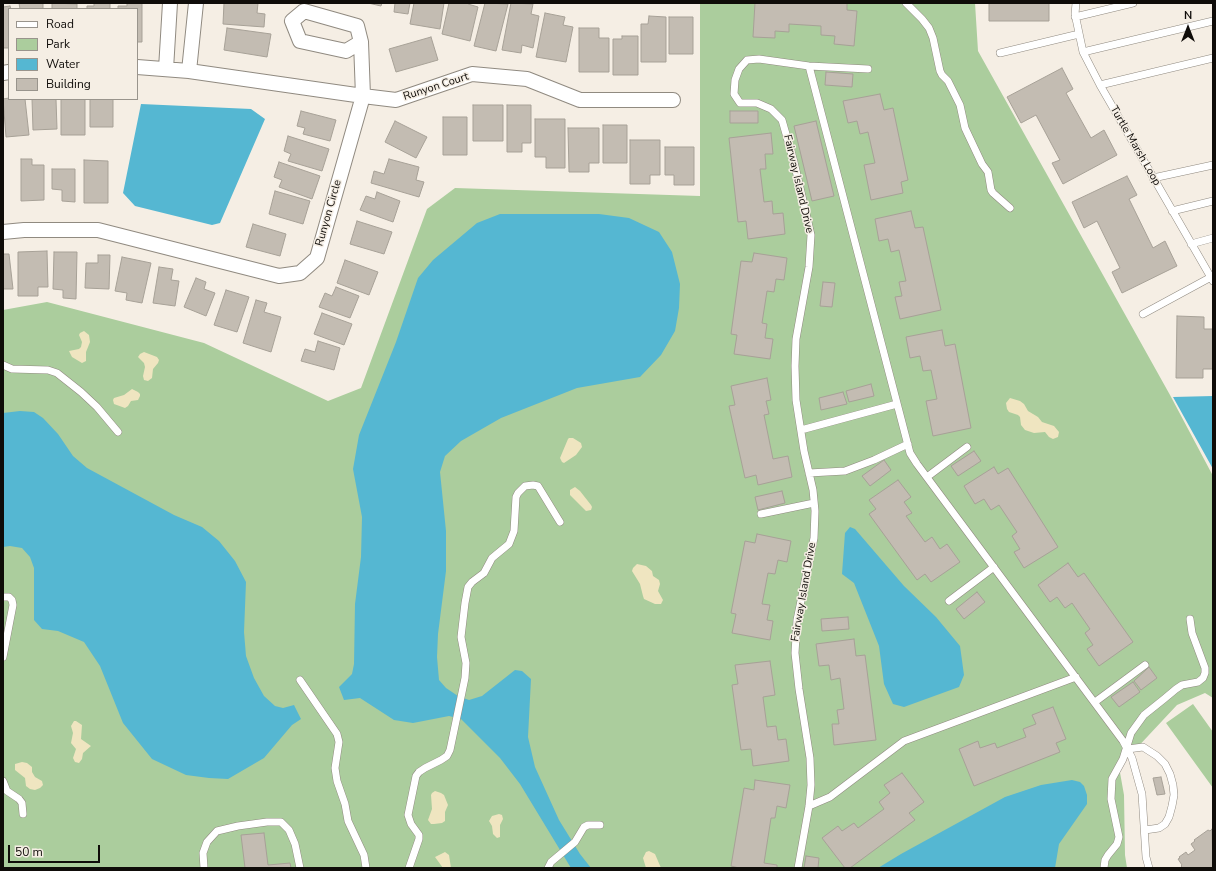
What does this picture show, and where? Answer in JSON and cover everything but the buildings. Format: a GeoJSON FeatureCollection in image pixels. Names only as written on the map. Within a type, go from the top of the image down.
{"type":"FeatureCollection","features":[{"type":"Feature","properties":{"kind":"street"},"geometry":{"type":"LineString","coordinates":[[166,69],[170,3]]}},
{"type":"Feature","properties":{"kind":"street"},"geometry":{"type":"LineString","coordinates":[[189,71],[196,3]]}},
{"type":"Feature","properties":{"kind":"street","name":"Runyon Circle"},"geometry":{"type":"LineString","coordinates":[[3,232],[24,230],[98,230],[279,276],[300,273],[317,258],[363,96],[361,42]]}},
{"type":"Feature","properties":{"kind":"street"},"geometry":{"type":"LineString","coordinates":[[138,67],[189,71],[363,96]]}},
{"type":"Feature","properties":{"kind":"street","name":"Runyon Court"},"geometry":{"type":"LineString","coordinates":[[363,96],[396,100],[472,74],[527,79],[580,100],[674,100]]}},
{"type":"Feature","properties":{"kind":"lane"},"geometry":{"type":"LineString","coordinates":[[906,3],[929,28],[933,38],[940,71],[948,81],[960,105],[965,128],[982,164],[988,172],[991,190],[1010,208]]}},
{"type":"Feature","properties":{"kind":"lane","name":"Turtle Marsh Loop"},"geometry":{"type":"LineString","coordinates":[[1076,3],[1075,17],[1083,52],[1153,178],[1212,278]]}},
{"type":"Feature","properties":{"kind":"lane"},"geometry":{"type":"LineString","coordinates":[[1075,17],[1133,3]]}},
{"type":"Feature","properties":{"kind":"lane"},"geometry":{"type":"LineString","coordinates":[[1083,52],[1213,21]]}},
{"type":"Feature","properties":{"kind":"lane"},"geometry":{"type":"LineString","coordinates":[[1000,54],[1079,34]]}},
{"type":"Feature","properties":{"kind":"lane"},"geometry":{"type":"LineString","coordinates":[[1100,85],[1213,58]]}},
{"type":"Feature","properties":{"kind":"lane","name":"Fairway Island Drive"},"geometry":{"type":"LineString","coordinates":[[798,868],[809,806],[811,785],[810,758],[795,653],[798,620],[814,538],[814,503],[813,490],[796,400],[796,339],[809,267],[811,235],[794,162],[782,120],[771,109],[757,103],[740,103],[734,94],[735,80],[739,69],[747,60],[759,59],[809,66],[868,69]]}},
{"type":"Feature","properties":{"kind":"lane"},"geometry":{"type":"LineString","coordinates":[[809,66],[908,444],[914,459],[1123,741],[1132,758],[1142,794],[1146,857],[1149,868]]}},
{"type":"Feature","properties":{"kind":"lane"},"geometry":{"type":"LineString","coordinates":[[1153,178],[1213,165]]}},
{"type":"Feature","properties":{"kind":"lane"},"geometry":{"type":"LineString","coordinates":[[1172,211],[1213,201]]}},
{"type":"Feature","properties":{"kind":"lane"},"geometry":{"type":"LineString","coordinates":[[1191,244],[1213,238]]}},
{"type":"Feature","properties":{"kind":"lane"},"geometry":{"type":"LineString","coordinates":[[1143,314],[1212,278]]}},
{"type":"Feature","properties":{"kind":"lane"},"geometry":{"type":"LineString","coordinates":[[3,365],[7,368],[17,370],[48,370],[57,373],[97,407],[118,432]]}},
{"type":"Feature","properties":{"kind":"lane"},"geometry":{"type":"LineString","coordinates":[[801,430],[898,404]]}},
{"type":"Feature","properties":{"kind":"lane"},"geometry":{"type":"LineString","coordinates":[[809,473],[845,471],[908,444]]}},
{"type":"Feature","properties":{"kind":"lane"},"geometry":{"type":"LineString","coordinates":[[926,477],[967,447]]}},
{"type":"Feature","properties":{"kind":"lane"},"geometry":{"type":"LineString","coordinates":[[408,868],[420,839],[419,835],[411,824],[408,815],[416,776],[424,768],[447,756],[450,750],[466,668],[461,637],[468,587],[484,573],[492,558],[509,544],[514,531],[515,504],[518,493],[525,486],[538,486],[560,522]]}},
{"type":"Feature","properties":{"kind":"lane"},"geometry":{"type":"LineString","coordinates":[[761,514],[814,503]]}},
{"type":"Feature","properties":{"kind":"lane"},"geometry":{"type":"LineString","coordinates":[[949,601],[994,567]]}},
{"type":"Feature","properties":{"kind":"lane"},"geometry":{"type":"LineString","coordinates":[[3,597],[9,597],[12,600],[13,605],[3,657]]}},
{"type":"Feature","properties":{"kind":"lane"},"geometry":{"type":"LineString","coordinates":[[1104,868],[1105,860],[1117,844],[1119,837],[1111,799],[1112,779],[1123,759],[1131,733],[1144,715],[1176,689],[1182,685],[1198,682],[1203,678],[1205,673],[1205,668],[1194,642],[1190,619]]}},
{"type":"Feature","properties":{"kind":"lane"},"geometry":{"type":"LineString","coordinates":[[1095,702],[1145,665]]}},
{"type":"Feature","properties":{"kind":"lane"},"geometry":{"type":"LineString","coordinates":[[809,806],[830,798],[904,741],[1076,677]]}},
{"type":"Feature","properties":{"kind":"lane"},"geometry":{"type":"LineString","coordinates":[[300,680],[337,734],[339,742],[335,768],[337,781],[345,804],[348,820],[364,855],[366,868]]}},
{"type":"Feature","properties":{"kind":"lane"},"geometry":{"type":"LineString","coordinates":[[1127,748],[1143,747],[1157,756],[1165,764],[1173,785],[1174,795],[1172,806],[1165,824],[1159,828],[1145,830]]}},
{"type":"Feature","properties":{"kind":"lane"},"geometry":{"type":"LineString","coordinates":[[3,781],[7,791],[19,799],[22,803],[24,814]]}},
{"type":"Feature","properties":{"kind":"lane"},"geometry":{"type":"LineString","coordinates":[[204,868],[203,853],[207,842],[217,831],[238,826],[267,822],[281,822],[289,830],[295,844],[300,868]]}},
{"type":"Feature","properties":{"kind":"lane"},"geometry":{"type":"LineString","coordinates":[[548,868],[551,862],[575,842],[584,827],[588,825],[600,825]]}},
{"type":"Feature","properties":{"kind":"green space"},"geometry":{"type":"Polygon","coordinates":[[[700,3],[975,3],[978,51],[1170,395],[1213,476],[1213,698],[1205,693],[1177,705],[1119,767],[1124,795],[1125,855],[1127,868],[3,868],[3,310],[47,302],[204,343],[328,401],[361,388],[427,209],[455,188],[700,196],[700,3]]]}},
{"type":"Feature","properties":{"kind":"green space"},"geometry":{"type":"Polygon","coordinates":[[[1193,704],[1213,732],[1213,788],[1166,723],[1193,704]]]}},
{"type":"Feature","properties":{"kind":"sand"},"geometry":{"type":"Polygon","coordinates":[[[84,331],[89,335],[90,342],[86,352],[86,361],[82,363],[72,357],[69,351],[79,349],[81,347],[82,342],[79,335],[84,331]]]}},
{"type":"Feature","properties":{"kind":"sand"},"geometry":{"type":"Polygon","coordinates":[[[144,352],[157,357],[159,360],[153,369],[152,378],[148,381],[144,380],[144,363],[138,357],[144,352]]]}},
{"type":"Feature","properties":{"kind":"sand"},"geometry":{"type":"Polygon","coordinates":[[[132,389],[140,394],[138,400],[131,401],[125,408],[114,404],[114,398],[124,395],[132,389]]]}},
{"type":"Feature","properties":{"kind":"sand"},"geometry":{"type":"Polygon","coordinates":[[[1010,398],[1024,404],[1028,411],[1038,417],[1042,422],[1054,426],[1059,432],[1058,437],[1053,439],[1045,432],[1034,433],[1025,430],[1021,425],[1020,417],[1009,412],[1007,409],[1006,403],[1010,398]]]}},
{"type":"Feature","properties":{"kind":"sand"},"geometry":{"type":"Polygon","coordinates":[[[569,438],[573,438],[581,443],[582,447],[576,455],[564,463],[560,458],[569,438]]]}},
{"type":"Feature","properties":{"kind":"sand"},"geometry":{"type":"Polygon","coordinates":[[[575,487],[591,505],[591,510],[586,511],[570,495],[570,490],[575,487]]]}},
{"type":"Feature","properties":{"kind":"sand"},"geometry":{"type":"Polygon","coordinates":[[[637,564],[646,566],[652,571],[653,576],[659,580],[660,584],[658,591],[663,600],[661,604],[655,604],[644,599],[640,584],[632,571],[637,564]]]}},
{"type":"Feature","properties":{"kind":"sand"},"geometry":{"type":"Polygon","coordinates":[[[74,721],[82,725],[81,739],[91,746],[83,753],[82,759],[79,763],[75,762],[73,758],[76,749],[71,743],[73,733],[71,726],[74,721]]]}},
{"type":"Feature","properties":{"kind":"sand"},"geometry":{"type":"Polygon","coordinates":[[[22,762],[27,763],[32,767],[32,772],[35,777],[42,781],[43,785],[40,788],[35,790],[26,786],[25,778],[15,770],[15,764],[22,762]]]}},
{"type":"Feature","properties":{"kind":"sand"},"geometry":{"type":"Polygon","coordinates":[[[435,791],[444,795],[448,805],[445,812],[445,821],[442,823],[431,824],[428,820],[432,809],[431,795],[435,791]]]}},
{"type":"Feature","properties":{"kind":"sand"},"geometry":{"type":"Polygon","coordinates":[[[499,814],[502,815],[503,819],[500,825],[500,837],[497,838],[493,834],[492,826],[489,821],[492,816],[499,814]]]}},
{"type":"Feature","properties":{"kind":"sand"},"geometry":{"type":"Polygon","coordinates":[[[649,851],[655,854],[661,868],[646,868],[643,858],[646,852],[649,851]]]}},
{"type":"Feature","properties":{"kind":"sand"},"geometry":{"type":"Polygon","coordinates":[[[445,852],[449,855],[451,868],[443,868],[435,857],[445,852]]]}},
{"type":"Feature","properties":{"kind":"water"},"geometry":{"type":"Polygon","coordinates":[[[141,104],[251,109],[265,119],[220,223],[212,225],[135,206],[123,193],[141,104]]]}},
{"type":"Feature","properties":{"kind":"water"},"geometry":{"type":"Polygon","coordinates":[[[500,214],[599,214],[629,218],[659,232],[672,252],[680,284],[679,308],[675,331],[661,355],[640,377],[577,388],[501,418],[461,441],[445,456],[440,472],[446,531],[446,571],[438,634],[437,657],[439,680],[446,688],[458,696],[469,700],[482,696],[515,670],[522,671],[531,679],[528,737],[535,767],[559,820],[580,854],[591,868],[571,868],[520,784],[500,758],[461,719],[449,716],[413,723],[394,720],[360,698],[344,700],[339,687],[352,674],[354,664],[355,604],[361,557],[362,517],[353,469],[359,435],[396,342],[418,278],[433,260],[477,223],[500,214]]]}},
{"type":"Feature","properties":{"kind":"water"},"geometry":{"type":"Polygon","coordinates":[[[1213,396],[1213,469],[1173,397],[1213,396]]]}},
{"type":"Feature","properties":{"kind":"water"},"geometry":{"type":"Polygon","coordinates":[[[20,411],[34,412],[43,418],[58,434],[73,456],[87,468],[174,515],[202,527],[219,541],[235,561],[246,582],[244,632],[246,656],[254,678],[264,696],[275,706],[283,708],[294,705],[301,719],[292,725],[264,758],[228,779],[186,775],[152,759],[123,723],[100,666],[84,642],[58,631],[42,629],[34,620],[34,568],[30,557],[22,548],[10,546],[3,547],[3,413],[20,411]]]}},
{"type":"Feature","properties":{"kind":"water"},"geometry":{"type":"Polygon","coordinates":[[[850,527],[855,529],[904,586],[936,617],[960,646],[964,675],[959,687],[904,707],[893,704],[884,684],[879,646],[854,583],[842,574],[845,533],[850,527]]]}},
{"type":"Feature","properties":{"kind":"water"},"geometry":{"type":"Polygon","coordinates":[[[1072,780],[1080,782],[1084,786],[1087,795],[1087,804],[1059,844],[1055,868],[878,868],[1005,797],[1041,785],[1072,780]]]}}]}
